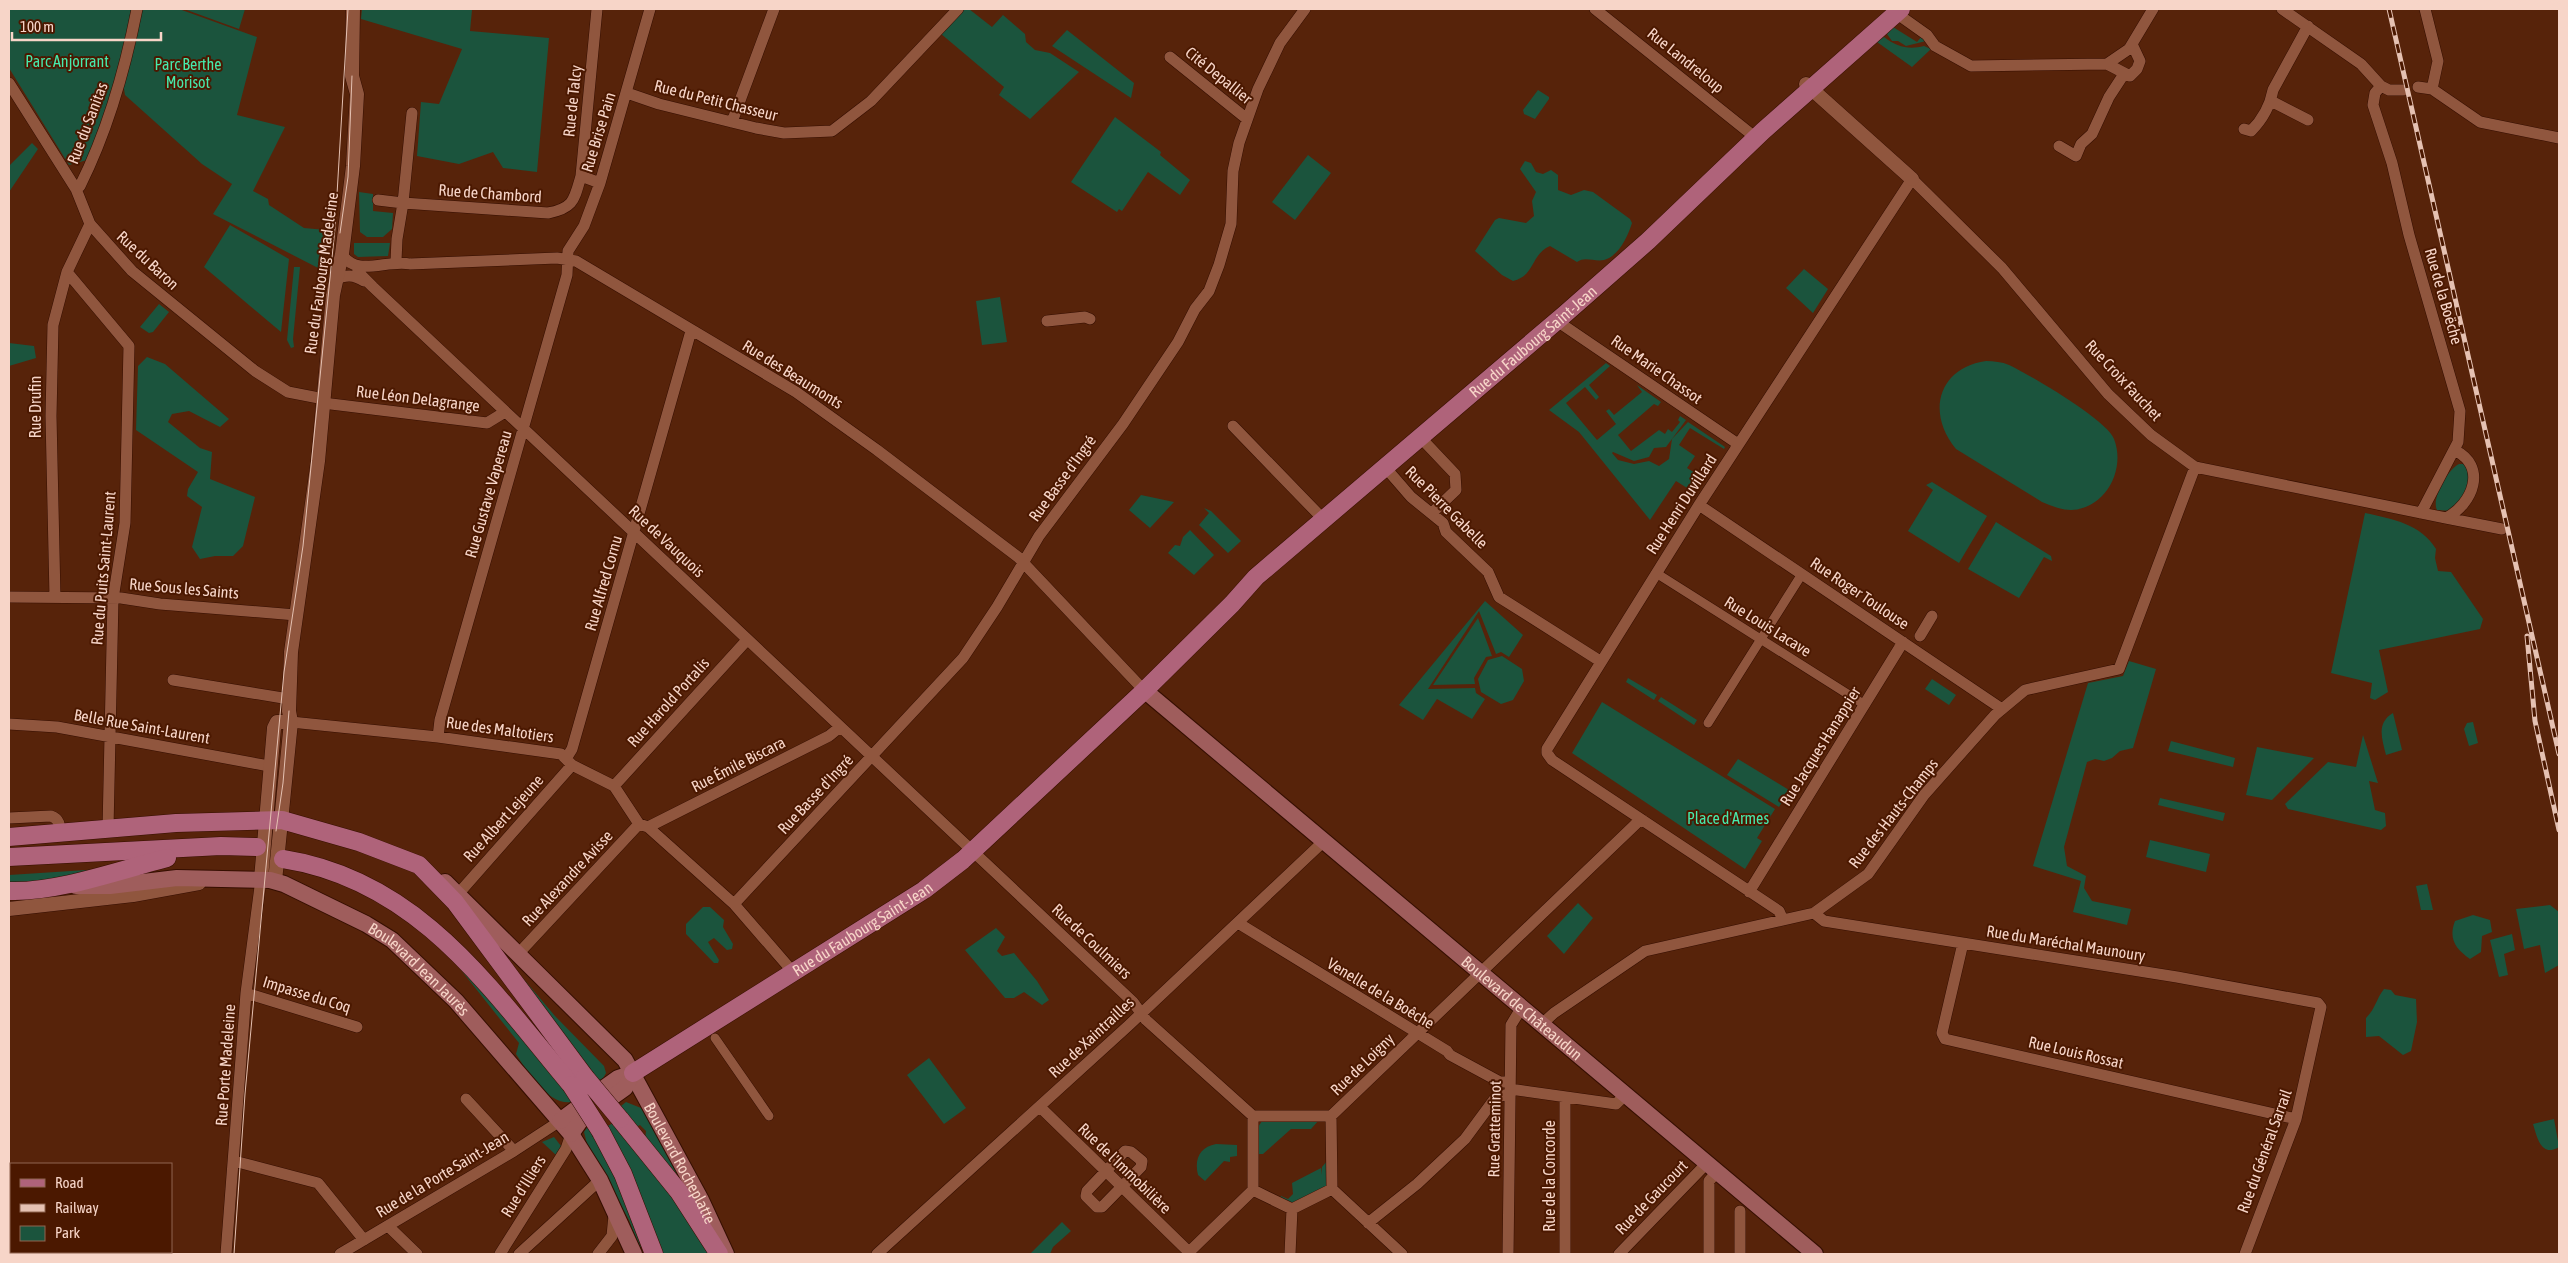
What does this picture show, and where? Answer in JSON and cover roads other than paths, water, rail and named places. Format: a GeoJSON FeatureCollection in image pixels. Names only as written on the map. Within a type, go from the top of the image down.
{"type":"FeatureCollection","features":[{"type":"Feature","properties":{"kind":"main road","name":"Rue du Faubourg Saint-Jean"},"geometry":{"type":"LineString","coordinates":[[1146,686],[1225,600],[1247,585],[1648,241],[1756,138],[1814,88],[1896,10]]}},
{"type":"Feature","properties":{"kind":"main road","name":"Rue du Faubourg Saint-Jean"},"geometry":{"type":"LineString","coordinates":[[607,1093],[618,1078],[633,1073],[924,890],[972,852],[1072,757],[1088,737],[1146,686],[1232,604],[1247,585]]}},
{"type":"Feature","properties":{"kind":"main road","name":"Boulevard de Châteaudun"},"geometry":{"type":"LineString","coordinates":[[1146,686],[1324,841],[1815,1254]]}},
{"type":"Feature","properties":{"kind":"main road"},"geometry":{"type":"LineString","coordinates":[[9,837],[108,829],[282,820],[360,842],[419,865],[458,893],[625,1060],[633,1073]]}},
{"type":"Feature","properties":{"kind":"main road"},"geometry":{"type":"LineString","coordinates":[[9,852],[100,836],[198,824]]}},
{"type":"Feature","properties":{"kind":"main road"},"geometry":{"type":"LineString","coordinates":[[9,858],[221,846],[256,851],[9,868]]}},
{"type":"Feature","properties":{"kind":"main road"},"geometry":{"type":"LineString","coordinates":[[556,1041],[450,929],[410,897],[391,885],[351,866],[324,858],[284,854],[362,882],[396,901],[431,927],[578,1081]]}},
{"type":"Feature","properties":{"kind":"main road"},"geometry":{"type":"LineString","coordinates":[[9,891],[21,892],[54,886],[166,858]]}},
{"type":"Feature","properties":{"kind":"main road"},"geometry":{"type":"LineString","coordinates":[[419,865],[454,902],[556,1041],[578,1081],[601,1132],[623,1174],[654,1254]]}},
{"type":"Feature","properties":{"kind":"main road","name":"Boulevard Jean Jaurès"},"geometry":{"type":"LineString","coordinates":[[54,886],[110,886],[177,878],[268,880],[366,924],[392,940],[456,1001],[570,1134]]}},
{"type":"Feature","properties":{"kind":"main road","name":"Boulevard Rocheplatte"},"geometry":{"type":"LineString","coordinates":[[633,1073],[701,1200],[726,1254]]}},
{"type":"Feature","properties":{"kind":"main road","name":"Boulevard Rocheplatte"},"geometry":{"type":"LineString","coordinates":[[578,1081],[620,1119],[679,1192],[719,1254]]}},
{"type":"Feature","properties":{"kind":"main road"},"geometry":{"type":"LineString","coordinates":[[560,1121],[580,1113],[570,1134],[600,1180],[634,1254]]}},
{"type":"Feature","properties":{"kind":"street","name":"Rue du Sanitas"},"geometry":{"type":"LineString","coordinates":[[76,189],[80,186],[94,158],[120,83],[137,9]]}},
{"type":"Feature","properties":{"kind":"street","name":"Rue du Faubourg Madeleine"},"geometry":{"type":"LineString","coordinates":[[290,711],[291,652],[323,401],[335,280],[342,254],[350,194],[358,94],[352,76],[353,9]]}},
{"type":"Feature","properties":{"kind":"street","name":"Rue de Talcy"},"geometry":{"type":"LineString","coordinates":[[581,176],[597,9]]}},
{"type":"Feature","properties":{"kind":"street","name":"Rue Brise Pain"},"geometry":{"type":"LineString","coordinates":[[568,260],[568,251],[584,226],[600,183],[650,9]]}},
{"type":"Feature","properties":{"kind":"street"},"geometry":{"type":"LineString","coordinates":[[732,122],[774,9]]}},
{"type":"Feature","properties":{"kind":"street","name":"Rue du Petit Chasseur"},"geometry":{"type":"LineString","coordinates":[[627,93],[659,104],[784,133],[832,131],[862,109],[958,9]]}},
{"type":"Feature","properties":{"kind":"street","name":"Rue Basse d'Ingré"},"geometry":{"type":"LineString","coordinates":[[734,904],[963,658],[1040,536],[1123,424],[1178,342],[1196,309],[1210,290],[1231,224],[1232,176],[1247,119],[1258,89],[1280,44],[1305,9]]}},
{"type":"Feature","properties":{"kind":"street","name":"Rue Landreloup"},"geometry":{"type":"LineString","coordinates":[[1595,9],[1756,138]]}},
{"type":"Feature","properties":{"kind":"street"},"geometry":{"type":"LineString","coordinates":[[2108,64],[2129,49],[2153,9]]}},
{"type":"Feature","properties":{"kind":"street"},"geometry":{"type":"LineString","coordinates":[[2282,9],[2360,64],[2382,86],[2389,90],[2403,90]]}},
{"type":"Feature","properties":{"kind":"street"},"geometry":{"type":"LineString","coordinates":[[2425,9],[2438,61],[2432,89]]}},
{"type":"Feature","properties":{"kind":"street"},"geometry":{"type":"LineString","coordinates":[[1896,10],[1927,35],[1935,46],[1970,66],[2108,64],[2130,76],[2137,70],[2140,61],[2132,44]]}},
{"type":"Feature","properties":{"kind":"street"},"geometry":{"type":"LineString","coordinates":[[2244,129],[2251,131],[2258,124],[2271,101],[2273,90],[2308,26]]}},
{"type":"Feature","properties":{"kind":"street","name":"Cité Depallier"},"geometry":{"type":"LineString","coordinates":[[1170,57],[1247,119]]}},
{"type":"Feature","properties":{"kind":"street"},"geometry":{"type":"LineString","coordinates":[[2059,146],[2076,156],[2081,144],[2092,134],[2108,97],[2124,74]]}},
{"type":"Feature","properties":{"kind":"street","name":"Rue du Baron"},"geometry":{"type":"LineString","coordinates":[[9,83],[76,189],[90,224],[132,271],[255,371],[288,392],[323,401]]}},
{"type":"Feature","properties":{"kind":"street","name":"Rue de la Boëche"},"geometry":{"type":"LineString","coordinates":[[2382,86],[2375,93],[2373,105],[2392,163],[2409,235],[2460,411],[2459,436],[2454,450],[2421,512]]}},
{"type":"Feature","properties":{"kind":"street"},"geometry":{"type":"LineString","coordinates":[[2418,87],[2432,89],[2480,122],[2559,138]]}},
{"type":"Feature","properties":{"kind":"street","name":"Rue Croix Fauchet"},"geometry":{"type":"LineString","coordinates":[[1814,88],[2002,268],[2108,394],[2145,430],[2195,467],[2502,529]]}},
{"type":"Feature","properties":{"kind":"street"},"geometry":{"type":"LineString","coordinates":[[2271,101],[2308,120]]}},
{"type":"Feature","properties":{"kind":"street"},"geometry":{"type":"LineString","coordinates":[[335,280],[353,276],[372,285],[393,262],[404,202],[412,113]]}},
{"type":"Feature","properties":{"kind":"street"},"geometry":{"type":"LineString","coordinates":[[581,176],[600,183]]}},
{"type":"Feature","properties":{"kind":"street","name":"Rue de Chambord"},"geometry":{"type":"LineString","coordinates":[[378,200],[548,213],[564,210],[570,205],[576,196],[581,176]]}},
{"type":"Feature","properties":{"kind":"street","name":"Rue Henri Duvillard"},"geometry":{"type":"LineString","coordinates":[[1641,819],[1552,760],[1547,754],[1549,745],[1738,444],[1912,180]]}},
{"type":"Feature","properties":{"kind":"street","name":"Rue Drufin"},"geometry":{"type":"LineString","coordinates":[[55,597],[47,390],[52,325],[67,272],[90,224]]}},
{"type":"Feature","properties":{"kind":"street","name":"Rue de Vauquois"},"geometry":{"type":"LineString","coordinates":[[342,254],[348,262],[358,267],[358,272],[523,430],[634,532],[972,852]]}},
{"type":"Feature","properties":{"kind":"street","name":"Rue des Beaumonts"},"geometry":{"type":"LineString","coordinates":[[358,267],[393,262],[410,264],[556,258],[576,261],[818,406],[1024,563],[1146,686]]}},
{"type":"Feature","properties":{"kind":"street","name":"Rue Gustave Vapereau"},"geometry":{"type":"LineString","coordinates":[[438,737],[440,720],[523,430],[524,419],[567,275],[568,260]]}},
{"type":"Feature","properties":{"kind":"street","name":"Rue du Puits Saint-Laurent"},"geometry":{"type":"LineString","coordinates":[[67,272],[129,346],[126,523],[113,599],[108,829]]}},
{"type":"Feature","properties":{"kind":"street"},"geometry":{"type":"LineString","coordinates":[[1047,321],[1085,317],[1090,319]]}},
{"type":"Feature","properties":{"kind":"street","name":"Rue Marie Chassot"},"geometry":{"type":"LineString","coordinates":[[1557,320],[1738,444]]}},
{"type":"Feature","properties":{"kind":"street","name":"Rue Alfred Cornu"},"geometry":{"type":"LineString","coordinates":[[570,761],[691,331]]}},
{"type":"Feature","properties":{"kind":"street","name":"Rue Léon Delagrange"},"geometry":{"type":"LineString","coordinates":[[323,401],[488,424],[505,412]]}},
{"type":"Feature","properties":{"kind":"street"},"geometry":{"type":"LineString","coordinates":[[1233,426],[1323,519]]}},
{"type":"Feature","properties":{"kind":"street"},"geometry":{"type":"LineString","coordinates":[[1422,436],[1455,474],[1456,490],[1433,512]]}},
{"type":"Feature","properties":{"kind":"street"},"geometry":{"type":"LineString","coordinates":[[2446,518],[2460,509],[2465,502],[2474,478],[2469,461],[2464,455],[2454,450]]}},
{"type":"Feature","properties":{"kind":"street","name":"Rue Pierre Gabelle"},"geometry":{"type":"LineString","coordinates":[[1385,467],[1411,497],[1433,512],[1444,523],[1446,532],[1488,572],[1498,597],[1600,662]]}},
{"type":"Feature","properties":{"kind":"street","name":"Rue des Hauts-Champs"},"geometry":{"type":"LineString","coordinates":[[1542,1024],[1554,1013],[1645,951],[1814,913],[1868,874],[1920,800],[2002,709],[2025,690],[2119,669],[2195,467]]}},
{"type":"Feature","properties":{"kind":"street","name":"Rue Roger Toulouse"},"geometry":{"type":"LineString","coordinates":[[1699,505],[2002,709]]}},
{"type":"Feature","properties":{"kind":"street","name":"Rue Louis Lacave"},"geometry":{"type":"LineString","coordinates":[[1656,573],[1865,705]]}},
{"type":"Feature","properties":{"kind":"street"},"geometry":{"type":"LineString","coordinates":[[1708,723],[1802,574]]}},
{"type":"Feature","properties":{"kind":"street","name":"Rue Sous les Saints"},"geometry":{"type":"LineString","coordinates":[[9,597],[113,599],[296,615]]}},
{"type":"Feature","properties":{"kind":"street"},"geometry":{"type":"LineString","coordinates":[[1920,636],[1932,616]]}},
{"type":"Feature","properties":{"kind":"street","name":"Rue Harold Portalis"},"geometry":{"type":"LineString","coordinates":[[614,786],[747,640]]}},
{"type":"Feature","properties":{"kind":"street","name":"Rue Jacques Hanappier"},"geometry":{"type":"LineString","coordinates":[[1749,892],[1904,642]]}},
{"type":"Feature","properties":{"kind":"street","name":"Rue des Maltotiers"},"geometry":{"type":"LineString","coordinates":[[173,680],[290,711],[438,737],[556,752],[614,786]]}},
{"type":"Feature","properties":{"kind":"street"},"geometry":{"type":"LineString","coordinates":[[268,880],[264,820],[269,766],[277,722],[290,711]]}},
{"type":"Feature","properties":{"kind":"street"},"geometry":{"type":"LineString","coordinates":[[268,880],[282,820],[290,711]]}},
{"type":"Feature","properties":{"kind":"street","name":"Belle Rue Saint-Laurent"},"geometry":{"type":"LineString","coordinates":[[9,724],[29,724],[269,766]]}},
{"type":"Feature","properties":{"kind":"street","name":"Rue Émile Biscara"},"geometry":{"type":"LineString","coordinates":[[644,826],[829,736],[840,726]]}},
{"type":"Feature","properties":{"kind":"street","name":"Rue Albert Lejeune"},"geometry":{"type":"LineString","coordinates":[[458,893],[570,761]]}},
{"type":"Feature","properties":{"kind":"street"},"geometry":{"type":"LineString","coordinates":[[614,786],[644,826],[734,904],[792,974]]}},
{"type":"Feature","properties":{"kind":"street"},"geometry":{"type":"LineString","coordinates":[[9,818],[51,816],[59,822],[58,833]]}},
{"type":"Feature","properties":{"kind":"street"},"geometry":{"type":"LineString","coordinates":[[1641,819],[1779,911],[1783,920]]}},
{"type":"Feature","properties":{"kind":"street","name":"Rue de Loigny"},"geometry":{"type":"LineString","coordinates":[[1331,1116],[1641,819]]}},
{"type":"Feature","properties":{"kind":"street","name":"Rue Alexandre Avisse"},"geometry":{"type":"LineString","coordinates":[[519,953],[644,826]]}},
{"type":"Feature","properties":{"kind":"street","name":"Rue de Xaintrailles"},"geometry":{"type":"LineString","coordinates":[[877,1254],[1040,1107],[1324,841]]}},
{"type":"Feature","properties":{"kind":"street","name":"Rue de Coulmiers"},"geometry":{"type":"LineString","coordinates":[[972,852],[1142,1012],[1146,1020],[1253,1116]]}},
{"type":"Feature","properties":{"kind":"street","name":"Boulevard Jean Jaurès"},"geometry":{"type":"LineString","coordinates":[[9,908],[133,895],[221,879]]}},
{"type":"Feature","properties":{"kind":"street","name":"Rue Porte Madeleine"},"geometry":{"type":"LineString","coordinates":[[226,1254],[246,993],[268,880]]}},
{"type":"Feature","properties":{"kind":"street","name":"Rue du Maréchal Maunoury"},"geometry":{"type":"LineString","coordinates":[[1814,913],[1824,921],[2314,1001]]}},
{"type":"Feature","properties":{"kind":"street","name":"Venelle de la Boêche"},"geometry":{"type":"LineString","coordinates":[[1238,923],[1416,1034],[1510,1088],[1565,1098],[1616,1104],[1625,1095]]}},
{"type":"Feature","properties":{"kind":"street","name":"Rue Louis Rossat"},"geometry":{"type":"LineString","coordinates":[[1963,943],[1942,1033],[1945,1039],[2296,1119]]}},
{"type":"Feature","properties":{"kind":"street","name":"Impasse du Coq"},"geometry":{"type":"LineString","coordinates":[[246,993],[357,1027]]}},
{"type":"Feature","properties":{"kind":"street","name":"Rue du Général Sarrail"},"geometry":{"type":"LineString","coordinates":[[2245,1254],[2296,1119],[2321,1007],[2314,1001]]}},
{"type":"Feature","properties":{"kind":"street","name":"Rue Gratteminot"},"geometry":{"type":"LineString","coordinates":[[1508,1254],[1511,1025],[1522,1006]]}},
{"type":"Feature","properties":{"kind":"street"},"geometry":{"type":"LineString","coordinates":[[714,1037],[769,1116]]}},
{"type":"Feature","properties":{"kind":"street"},"geometry":{"type":"LineString","coordinates":[[1368,1223],[1448,1156],[1465,1139],[1496,1097],[1510,1088]]}},
{"type":"Feature","properties":{"kind":"street","name":"Rue de la Concorde"},"geometry":{"type":"LineString","coordinates":[[1565,1098],[1565,1254]]}},
{"type":"Feature","properties":{"kind":"street"},"geometry":{"type":"LineString","coordinates":[[466,1099],[514,1151]]}},
{"type":"Feature","properties":{"kind":"street","name":"Rue de l'Immobilière"},"geometry":{"type":"LineString","coordinates":[[1040,1107],[1188,1253]]}},
{"type":"Feature","properties":{"kind":"street"},"geometry":{"type":"LineString","coordinates":[[1188,1253],[1253,1190],[1253,1116],[1331,1116],[1332,1189],[1402,1254]]}},
{"type":"Feature","properties":{"kind":"street","name":"Rue de la Porte Saint-Jean"},"geometry":{"type":"LineString","coordinates":[[340,1254],[514,1151],[560,1121]]}},
{"type":"Feature","properties":{"kind":"street","name":"Rue d'Illiers"},"geometry":{"type":"LineString","coordinates":[[500,1254],[566,1149],[570,1134]]}},
{"type":"Feature","properties":{"kind":"street"},"geometry":{"type":"LineString","coordinates":[[1125,1151],[1131,1152],[1142,1161],[1141,1168],[1122,1188],[1102,1207],[1097,1207],[1086,1196],[1087,1191],[1125,1151]]}},
{"type":"Feature","properties":{"kind":"street"},"geometry":{"type":"LineString","coordinates":[[234,1161],[318,1183],[364,1240]]}},
{"type":"Feature","properties":{"kind":"street"},"geometry":{"type":"LineString","coordinates":[[1709,1254],[1712,1167]]}},
{"type":"Feature","properties":{"kind":"street","name":"Rue de Gaucourt"},"geometry":{"type":"LineString","coordinates":[[1619,1254],[1712,1167]]}},
{"type":"Feature","properties":{"kind":"street"},"geometry":{"type":"LineString","coordinates":[[519,1254],[600,1180]]}},
{"type":"Feature","properties":{"kind":"street"},"geometry":{"type":"LineString","coordinates":[[1292,1209],[1332,1189]]}},
{"type":"Feature","properties":{"kind":"street"},"geometry":{"type":"LineString","coordinates":[[1253,1190],[1292,1209]]}},
{"type":"Feature","properties":{"kind":"street"},"geometry":{"type":"LineString","coordinates":[[1290,1254],[1292,1209]]}},
{"type":"Feature","properties":{"kind":"street"},"geometry":{"type":"LineString","coordinates":[[1740,1211],[1740,1254]]}},
{"type":"Feature","properties":{"kind":"street"},"geometry":{"type":"LineString","coordinates":[[598,1254],[612,1236],[615,1213]]}},
{"type":"Feature","properties":{"kind":"street"},"geometry":{"type":"LineString","coordinates":[[388,1226],[417,1254]]}},
{"type":"Feature","properties":{"kind":"tram line"},"geometry":{"type":"LineString","coordinates":[[234,1254],[245,1094],[284,672],[303,546],[335,228],[348,9]]}},
{"type":"Feature","properties":{"kind":"tram line"},"geometry":{"type":"LineString","coordinates":[[340,233],[348,177],[352,76]]}},
{"type":"Feature","properties":{"kind":"tram line"},"geometry":{"type":"LineString","coordinates":[[276,831],[283,783],[289,711]]}},
{"type":"Feature","properties":{"kind":"railway"},"geometry":{"type":"LineString","coordinates":[[2389,9],[2559,754]]}},
{"type":"Feature","properties":{"kind":"railway"},"geometry":{"type":"LineString","coordinates":[[2527,636],[2535,721],[2559,830]]}},
{"type":"Feature","properties":{"kind":"park label","name":"Parc Anjorrant"},"geometry":{"type":"Point","coordinates":[67,61]}},
{"type":"Feature","properties":{"kind":"park label","name":"Parc Berthe Morisot"},"geometry":{"type":"Point","coordinates":[188,73]}},
{"type":"Feature","properties":{"kind":"park label","name":"Place d'Armes"},"geometry":{"type":"Point","coordinates":[1728,818]}}]}
